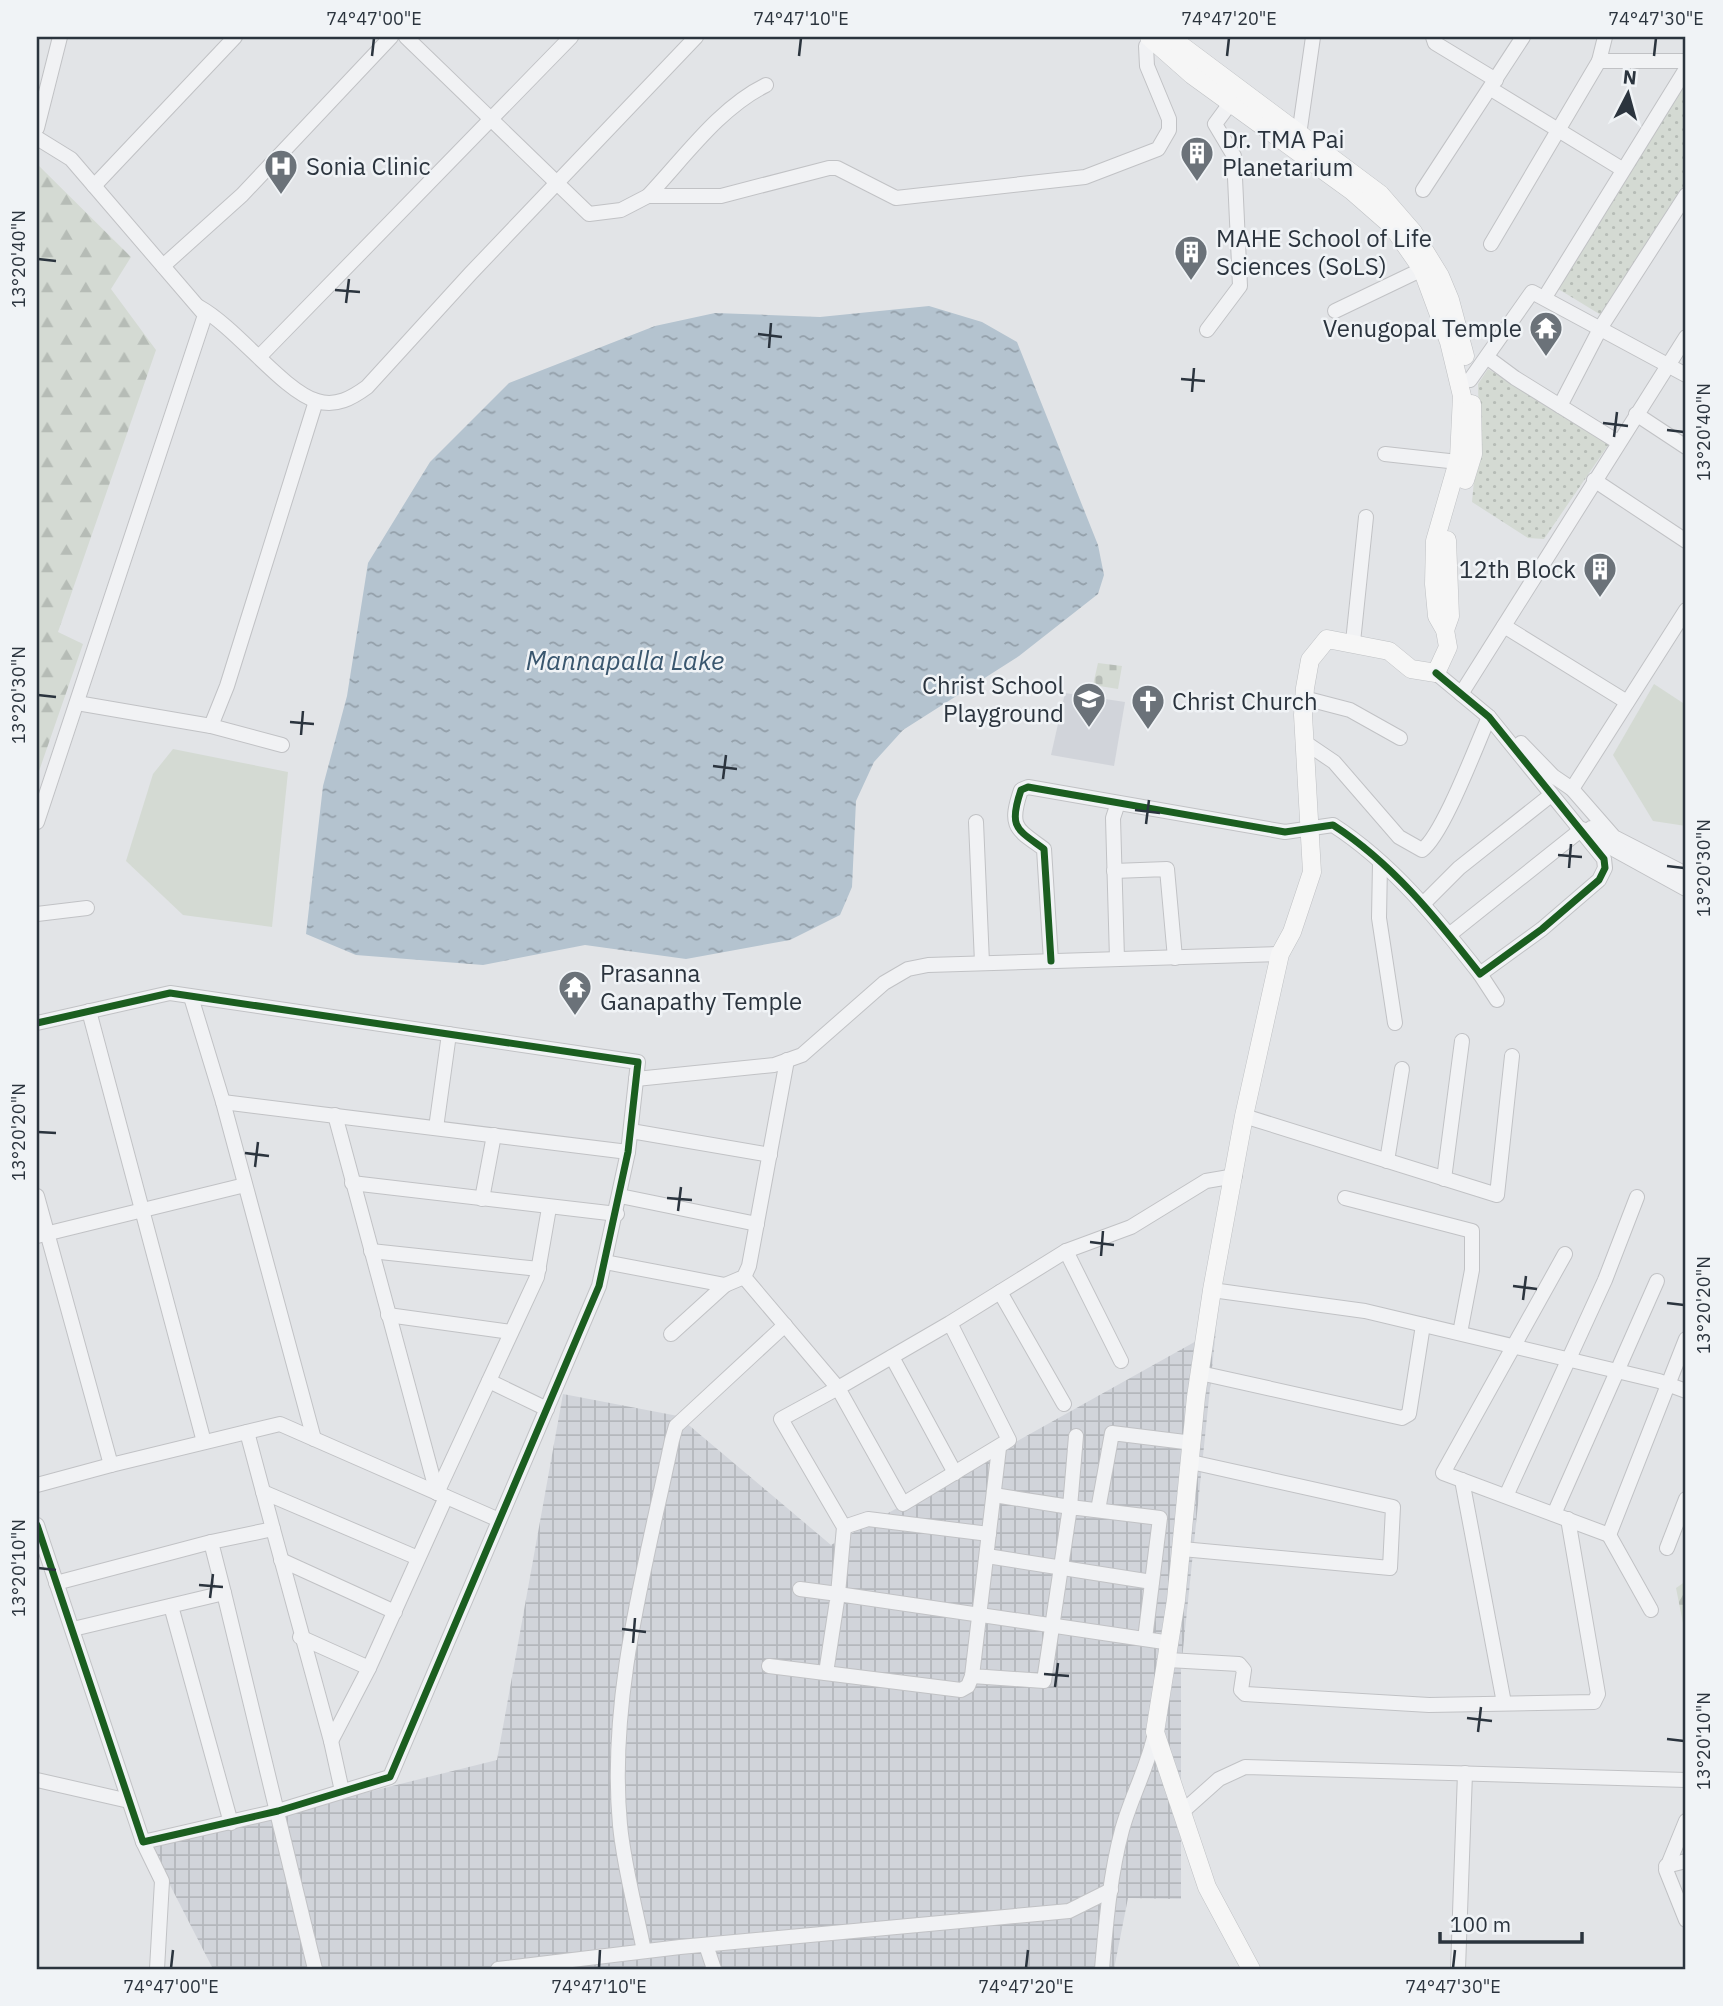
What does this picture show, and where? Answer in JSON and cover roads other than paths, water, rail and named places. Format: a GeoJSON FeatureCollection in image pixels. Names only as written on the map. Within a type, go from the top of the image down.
{"type":"FeatureCollection","features":[{"type":"Feature","properties":{"kind":"main road"},"geometry":{"type":"LineString","coordinates":[[1170,37],[1236,96],[1392,226],[1427,267],[1450,300],[1471,380],[1475,433],[1473,454],[1447,543],[1450,616],[1445,630]]}},
{"type":"Feature","properties":{"kind":"main road"},"geometry":{"type":"LineString","coordinates":[[1152,38],[1192,75],[1236,96],[1299,135],[1380,194],[1413,232],[1427,267],[1462,396],[1458,462],[1435,541],[1433,584],[1437,616],[1445,630],[1448,647],[1436,673],[1411,669],[1389,651],[1327,639],[1311,660],[1304,698],[1312,872],[1292,932],[1280,954],[1244,1116],[1212,1290],[1200,1373],[1182,1549],[1155,1732],[1206,1887],[1251,1969]]}},
{"type":"Feature","properties":{"kind":"street"},"geometry":{"type":"LineString","coordinates":[[37,128],[60,37]]}},
{"type":"Feature","properties":{"kind":"street"},"geometry":{"type":"LineString","coordinates":[[94,186],[234,37]]}},
{"type":"Feature","properties":{"kind":"street"},"geometry":{"type":"LineString","coordinates":[[163,266],[242,195],[391,37]]}},
{"type":"Feature","properties":{"kind":"street"},"geometry":{"type":"LineString","coordinates":[[406,37],[589,214],[621,210],[648,196],[722,117],[747,94],[766,85]]}},
{"type":"Feature","properties":{"kind":"street"},"geometry":{"type":"LineString","coordinates":[[260,356],[571,37]]}},
{"type":"Feature","properties":{"kind":"street"},"geometry":{"type":"LineString","coordinates":[[199,307],[219,318],[290,384],[316,401],[348,401],[366,387],[696,37]]}},
{"type":"Feature","properties":{"kind":"street"},"geometry":{"type":"LineString","coordinates":[[1299,135],[1313,37]]}},
{"type":"Feature","properties":{"kind":"street"},"geometry":{"type":"LineString","coordinates":[[1433,37],[1435,43],[1493,85],[1559,131],[1622,169]]}},
{"type":"Feature","properties":{"kind":"street"},"geometry":{"type":"LineString","coordinates":[[1423,190],[1523,37]]}},
{"type":"Feature","properties":{"kind":"street"},"geometry":{"type":"LineString","coordinates":[[1491,244],[1599,61],[1605,37]]}},
{"type":"Feature","properties":{"kind":"street"},"geometry":{"type":"LineString","coordinates":[[648,196],[721,197],[829,168],[837,169],[896,198],[1085,177],[1158,149],[1169,130],[1169,119],[1147,66],[1146,46],[1152,38]]}},
{"type":"Feature","properties":{"kind":"street"},"geometry":{"type":"LineString","coordinates":[[1599,61],[1686,61]]}},
{"type":"Feature","properties":{"kind":"street"},"geometry":{"type":"LineString","coordinates":[[1545,297],[1686,69]]}},
{"type":"Feature","properties":{"kind":"street"},"geometry":{"type":"LineString","coordinates":[[1207,330],[1240,286],[1234,156],[1215,124],[1236,96]]}},
{"type":"Feature","properties":{"kind":"street"},"geometry":{"type":"LineString","coordinates":[[37,138],[71,159],[205,314],[37,822]]}},
{"type":"Feature","properties":{"kind":"street"},"geometry":{"type":"LineString","coordinates":[[1560,406],[1601,327],[1684,203]]}},
{"type":"Feature","properties":{"kind":"street"},"geometry":{"type":"LineString","coordinates":[[1335,311],[1427,267]]}},
{"type":"Feature","properties":{"kind":"street"},"geometry":{"type":"LineString","coordinates":[[1471,380],[1532,292],[1669,363],[1686,375]]}},
{"type":"Feature","properties":{"kind":"street"},"geometry":{"type":"LineString","coordinates":[[1463,691],[1686,337]]}},
{"type":"Feature","properties":{"kind":"street"},"geometry":{"type":"LineString","coordinates":[[1488,358],[1618,442]]}},
{"type":"Feature","properties":{"kind":"street"},"geometry":{"type":"LineString","coordinates":[[211,726],[227,686],[316,401]]}},
{"type":"Feature","properties":{"kind":"street"},"geometry":{"type":"LineString","coordinates":[[1636,414],[1686,447]]}},
{"type":"Feature","properties":{"kind":"street"},"geometry":{"type":"LineString","coordinates":[[1385,454],[1458,462]]}},
{"type":"Feature","properties":{"kind":"street"},"geometry":{"type":"LineString","coordinates":[[1594,480],[1686,541]]}},
{"type":"Feature","properties":{"kind":"street"},"geometry":{"type":"LineString","coordinates":[[1353,642],[1366,517]]}},
{"type":"Feature","properties":{"kind":"street"},"geometry":{"type":"LineString","coordinates":[[1572,789],[1686,610]]}},
{"type":"Feature","properties":{"kind":"street"},"geometry":{"type":"LineString","coordinates":[[1504,626],[1627,702]]}},
{"type":"Feature","properties":{"kind":"street"},"geometry":{"type":"LineString","coordinates":[[1436,673],[1463,691],[1553,776],[1572,789],[1614,837],[1686,874]]}},
{"type":"Feature","properties":{"kind":"street"},"geometry":{"type":"LineString","coordinates":[[1463,691],[1489,717],[1551,795],[1582,829],[1604,859],[1605,868],[1599,880],[1542,929],[1480,974]]}},
{"type":"Feature","properties":{"kind":"street"},"geometry":{"type":"LineString","coordinates":[[1304,698],[1350,710],[1400,738]]}},
{"type":"Feature","properties":{"kind":"street"},"geometry":{"type":"LineString","coordinates":[[76,703],[211,726],[282,745]]}},
{"type":"Feature","properties":{"kind":"street"},"geometry":{"type":"LineString","coordinates":[[1306,743],[1335,762],[1399,837],[1422,850],[1429,845],[1443,819],[1489,717]]}},
{"type":"Feature","properties":{"kind":"street"},"geometry":{"type":"LineString","coordinates":[[1553,776],[1565,800],[1608,846],[1686,889]]}},
{"type":"Feature","properties":{"kind":"street"},"geometry":{"type":"LineString","coordinates":[[1051,961],[1044,849],[1027,840],[1018,830],[1015,807],[1021,790],[1028,787],[1285,832],[1333,825],[1355,840],[1424,903],[1497,1000]]}},
{"type":"Feature","properties":{"kind":"street"},"geometry":{"type":"LineString","coordinates":[[1424,903],[1459,868],[1551,795]]}},
{"type":"Feature","properties":{"kind":"street"},"geometry":{"type":"LineString","coordinates":[[1117,959],[1113,818],[1118,803]]}},
{"type":"Feature","properties":{"kind":"street"},"geometry":{"type":"LineString","coordinates":[[976,822],[982,963]]}},
{"type":"Feature","properties":{"kind":"street"},"geometry":{"type":"LineString","coordinates":[[1449,935],[1582,829]]}},
{"type":"Feature","properties":{"kind":"street"},"geometry":{"type":"LineString","coordinates":[[1380,863],[1380,918],[1395,1023]]}},
{"type":"Feature","properties":{"kind":"street"},"geometry":{"type":"LineString","coordinates":[[1114,872],[1167,869],[1175,958]]}},
{"type":"Feature","properties":{"kind":"street"},"geometry":{"type":"LineString","coordinates":[[37,914],[87,908]]}},
{"type":"Feature","properties":{"kind":"street"},"geometry":{"type":"LineString","coordinates":[[636,1079],[774,1065],[802,1055],[884,983],[908,969],[928,965],[1280,954]]}},
{"type":"Feature","properties":{"kind":"street"},"geometry":{"type":"LineString","coordinates":[[37,1023],[170,993],[638,1062],[628,1152],[617,1214],[599,1286],[390,1777],[278,1811],[143,1842]]}},
{"type":"Feature","properties":{"kind":"street"},"geometry":{"type":"LineString","coordinates":[[191,997],[223,1102],[314,1439]]}},
{"type":"Feature","properties":{"kind":"street"},"geometry":{"type":"LineString","coordinates":[[89,1011],[204,1442]]}},
{"type":"Feature","properties":{"kind":"street"},"geometry":{"type":"LineString","coordinates":[[436,1128],[449,1034]]}},
{"type":"Feature","properties":{"kind":"street"},"geometry":{"type":"LineString","coordinates":[[1444,1179],[1462,1041]]}},
{"type":"Feature","properties":{"kind":"street"},"geometry":{"type":"LineString","coordinates":[[1244,1116],[1497,1195],[1512,1056]]}},
{"type":"Feature","properties":{"kind":"street"},"geometry":{"type":"LineString","coordinates":[[671,1334],[725,1285],[744,1277],[749,1266],[787,1060]]}},
{"type":"Feature","properties":{"kind":"street"},"geometry":{"type":"LineString","coordinates":[[1387,1161],[1402,1069]]}},
{"type":"Feature","properties":{"kind":"street"},"geometry":{"type":"LineString","coordinates":[[223,1102],[628,1152]]}},
{"type":"Feature","properties":{"kind":"street"},"geometry":{"type":"LineString","coordinates":[[335,1115],[388,1315],[441,1495]]}},
{"type":"Feature","properties":{"kind":"street"},"geometry":{"type":"LineString","coordinates":[[631,1131],[770,1155]]}},
{"type":"Feature","properties":{"kind":"street"},"geometry":{"type":"LineString","coordinates":[[482,1199],[494,1135]]}},
{"type":"Feature","properties":{"kind":"street"},"geometry":{"type":"LineString","coordinates":[[826,1673],[838,1594],[844,1527],[781,1419],[950,1323],[1066,1251],[1131,1227],[1206,1181],[1235,1176]]}},
{"type":"Feature","properties":{"kind":"street"},"geometry":{"type":"LineString","coordinates":[[352,1183],[617,1214]]}},
{"type":"Feature","properties":{"kind":"street"},"geometry":{"type":"LineString","coordinates":[[42,1235],[246,1185]]}},
{"type":"Feature","properties":{"kind":"street"},"geometry":{"type":"LineString","coordinates":[[37,1196],[42,1235],[111,1465]]}},
{"type":"Feature","properties":{"kind":"street"},"geometry":{"type":"LineString","coordinates":[[620,1196],[757,1224]]}},
{"type":"Feature","properties":{"kind":"street"},"geometry":{"type":"LineString","coordinates":[[1506,1496],[1605,1280],[1637,1197]]}},
{"type":"Feature","properties":{"kind":"street"},"geometry":{"type":"LineString","coordinates":[[1345,1198],[1472,1231],[1472,1270],[1461,1333]]}},
{"type":"Feature","properties":{"kind":"street"},"geometry":{"type":"LineString","coordinates":[[331,1741],[395,1612],[441,1495],[539,1269],[549,1208]]}},
{"type":"Feature","properties":{"kind":"street"},"geometry":{"type":"LineString","coordinates":[[371,1251],[539,1269]]}},
{"type":"Feature","properties":{"kind":"street"},"geometry":{"type":"LineString","coordinates":[[1066,1251],[1121,1361]]}},
{"type":"Feature","properties":{"kind":"street"},"geometry":{"type":"LineString","coordinates":[[1565,1254],[1443,1473],[1609,1535],[1651,1611]]}},
{"type":"Feature","properties":{"kind":"street"},"geometry":{"type":"LineString","coordinates":[[605,1262],[725,1285]]}},
{"type":"Feature","properties":{"kind":"street"},"geometry":{"type":"LineString","coordinates":[[744,1277],[838,1388],[903,1504],[1009,1440],[950,1323]]}},
{"type":"Feature","properties":{"kind":"street"},"geometry":{"type":"LineString","coordinates":[[800,1589],[1145,1639],[1169,1651],[1239,1664],[1244,1670],[1241,1690],[1245,1694],[1429,1705],[1594,1702],[1597,1699],[1561,1517],[1616,1371],[1657,1281]]}},
{"type":"Feature","properties":{"kind":"street"},"geometry":{"type":"LineString","coordinates":[[1212,1290],[1324,1303],[1568,1359],[1686,1391]]}},
{"type":"Feature","properties":{"kind":"street"},"geometry":{"type":"LineString","coordinates":[[1000,1292],[1064,1404]]}},
{"type":"Feature","properties":{"kind":"street"},"geometry":{"type":"LineString","coordinates":[[388,1315],[512,1332]]}},
{"type":"Feature","properties":{"kind":"street"},"geometry":{"type":"LineString","coordinates":[[644,1951],[621,1827],[619,1765],[625,1688],[671,1440],[676,1426],[785,1325]]}},
{"type":"Feature","properties":{"kind":"street"},"geometry":{"type":"LineString","coordinates":[[1200,1373],[1402,1418],[1409,1414],[1423,1325]]}},
{"type":"Feature","properties":{"kind":"street"},"geometry":{"type":"LineString","coordinates":[[1609,1535],[1686,1339]]}},
{"type":"Feature","properties":{"kind":"street"},"geometry":{"type":"LineString","coordinates":[[892,1357],[956,1473]]}},
{"type":"Feature","properties":{"kind":"street"},"geometry":{"type":"LineString","coordinates":[[489,1381],[547,1409]]}},
{"type":"Feature","properties":{"kind":"street"},"geometry":{"type":"LineString","coordinates":[[37,1485],[280,1424],[499,1520]]}},
{"type":"Feature","properties":{"kind":"street"},"geometry":{"type":"LineString","coordinates":[[247,1432],[300,1637],[331,1741],[342,1791]]}},
{"type":"Feature","properties":{"kind":"street"},"geometry":{"type":"LineString","coordinates":[[1098,1510],[1112,1433],[1193,1443]]}},
{"type":"Feature","properties":{"kind":"street"},"geometry":{"type":"LineString","coordinates":[[972,1676],[1044,1681],[1070,1507],[1076,1436]]}},
{"type":"Feature","properties":{"kind":"street"},"geometry":{"type":"LineString","coordinates":[[769,1666],[961,1690],[968,1686],[972,1676],[980,1615],[999,1448]]}},
{"type":"Feature","properties":{"kind":"street"},"geometry":{"type":"LineString","coordinates":[[1182,1549],[1390,1568],[1393,1507],[1191,1462]]}},
{"type":"Feature","properties":{"kind":"street"},"geometry":{"type":"LineString","coordinates":[[1462,1480],[1504,1703]]}},
{"type":"Feature","properties":{"kind":"street"},"geometry":{"type":"LineString","coordinates":[[263,1492],[418,1558]]}},
{"type":"Feature","properties":{"kind":"street"},"geometry":{"type":"LineString","coordinates":[[994,1495],[1160,1518],[1145,1639]]}},
{"type":"Feature","properties":{"kind":"street"},"geometry":{"type":"LineString","coordinates":[[1667,1548],[1686,1499]]}},
{"type":"Feature","properties":{"kind":"street"},"geometry":{"type":"LineString","coordinates":[[844,1527],[868,1519],[989,1534]]}},
{"type":"Feature","properties":{"kind":"street"},"geometry":{"type":"LineString","coordinates":[[37,1525],[143,1842],[162,1881],[157,1969]]}},
{"type":"Feature","properties":{"kind":"street"},"geometry":{"type":"LineString","coordinates":[[56,1583],[211,1542],[273,1529]]}},
{"type":"Feature","properties":{"kind":"street"},"geometry":{"type":"LineString","coordinates":[[211,1542],[315,1969]]}},
{"type":"Feature","properties":{"kind":"street"},"geometry":{"type":"LineString","coordinates":[[987,1556],[1152,1582]]}},
{"type":"Feature","properties":{"kind":"street"},"geometry":{"type":"LineString","coordinates":[[281,1560],[395,1612]]}},
{"type":"Feature","properties":{"kind":"street"},"geometry":{"type":"LineString","coordinates":[[73,1629],[224,1593]]}},
{"type":"Feature","properties":{"kind":"street"},"geometry":{"type":"LineString","coordinates":[[171,1606],[231,1823]]}},
{"type":"Feature","properties":{"kind":"street"},"geometry":{"type":"LineString","coordinates":[[300,1637],[369,1668]]}},
{"type":"Feature","properties":{"kind":"street"},"geometry":{"type":"LineString","coordinates":[[1101,1969],[1122,1829],[1150,1758],[1155,1732]]}},
{"type":"Feature","properties":{"kind":"street"},"geometry":{"type":"LineString","coordinates":[[1182,1812],[1219,1779],[1245,1767],[1686,1780]]}},
{"type":"Feature","properties":{"kind":"street"},"geometry":{"type":"LineString","coordinates":[[1458,1969],[1465,1773]]}},
{"type":"Feature","properties":{"kind":"street"},"geometry":{"type":"LineString","coordinates":[[37,1780],[129,1801]]}},
{"type":"Feature","properties":{"kind":"street"},"geometry":{"type":"LineString","coordinates":[[1686,1821],[1666,1866],[1686,1920]]}},
{"type":"Feature","properties":{"kind":"street"},"geometry":{"type":"LineString","coordinates":[[1666,1866],[1686,1861]]}},
{"type":"Feature","properties":{"kind":"street"},"geometry":{"type":"LineString","coordinates":[[498,1969],[644,1951],[1069,1910],[1111,1890]]}},
{"type":"Feature","properties":{"kind":"street"},"geometry":{"type":"LineString","coordinates":[[706,1945],[714,1969]]}},
{"type":"Feature","properties":{"kind":"water","name":"Mannapalla Lake"},"geometry":{"type":"Polygon","coordinates":[[[929,306],[982,322],[1017,342],[1098,545],[1104,575],[1098,594],[1019,656],[903,730],[874,762],[856,801],[852,887],[840,915],[790,940],[686,959],[585,945],[483,965],[356,955],[306,934],[323,786],[347,696],[368,563],[430,462],[509,383],[655,326],[715,313],[820,317],[929,306]]]}},
{"type":"Feature","properties":{"kind":"place","name":"Dr. TMA Pai Planetarium"},"geometry":{"type":"Point","coordinates":[1197,183]}},
{"type":"Feature","properties":{"kind":"place","name":"Sonia Clinic"},"geometry":{"type":"Point","coordinates":[281,196]}},
{"type":"Feature","properties":{"kind":"place","name":"MAHE School of Life Sciences (SoLS)"},"geometry":{"type":"Point","coordinates":[1191,282]}},
{"type":"Feature","properties":{"kind":"place","name":"Venugopal Temple"},"geometry":{"type":"Point","coordinates":[1546,358]}},
{"type":"Feature","properties":{"kind":"place","name":"12th Block"},"geometry":{"type":"Point","coordinates":[1600,599]}},
{"type":"Feature","properties":{"kind":"place","name":"Christ School Playground"},"geometry":{"type":"Point","coordinates":[1089,729]}},
{"type":"Feature","properties":{"kind":"place","name":"Christ Church"},"geometry":{"type":"Point","coordinates":[1148,731]}},
{"type":"Feature","properties":{"kind":"place","name":"Prasanna Ganapathy Temple"},"geometry":{"type":"Point","coordinates":[575,1017]}}]}
